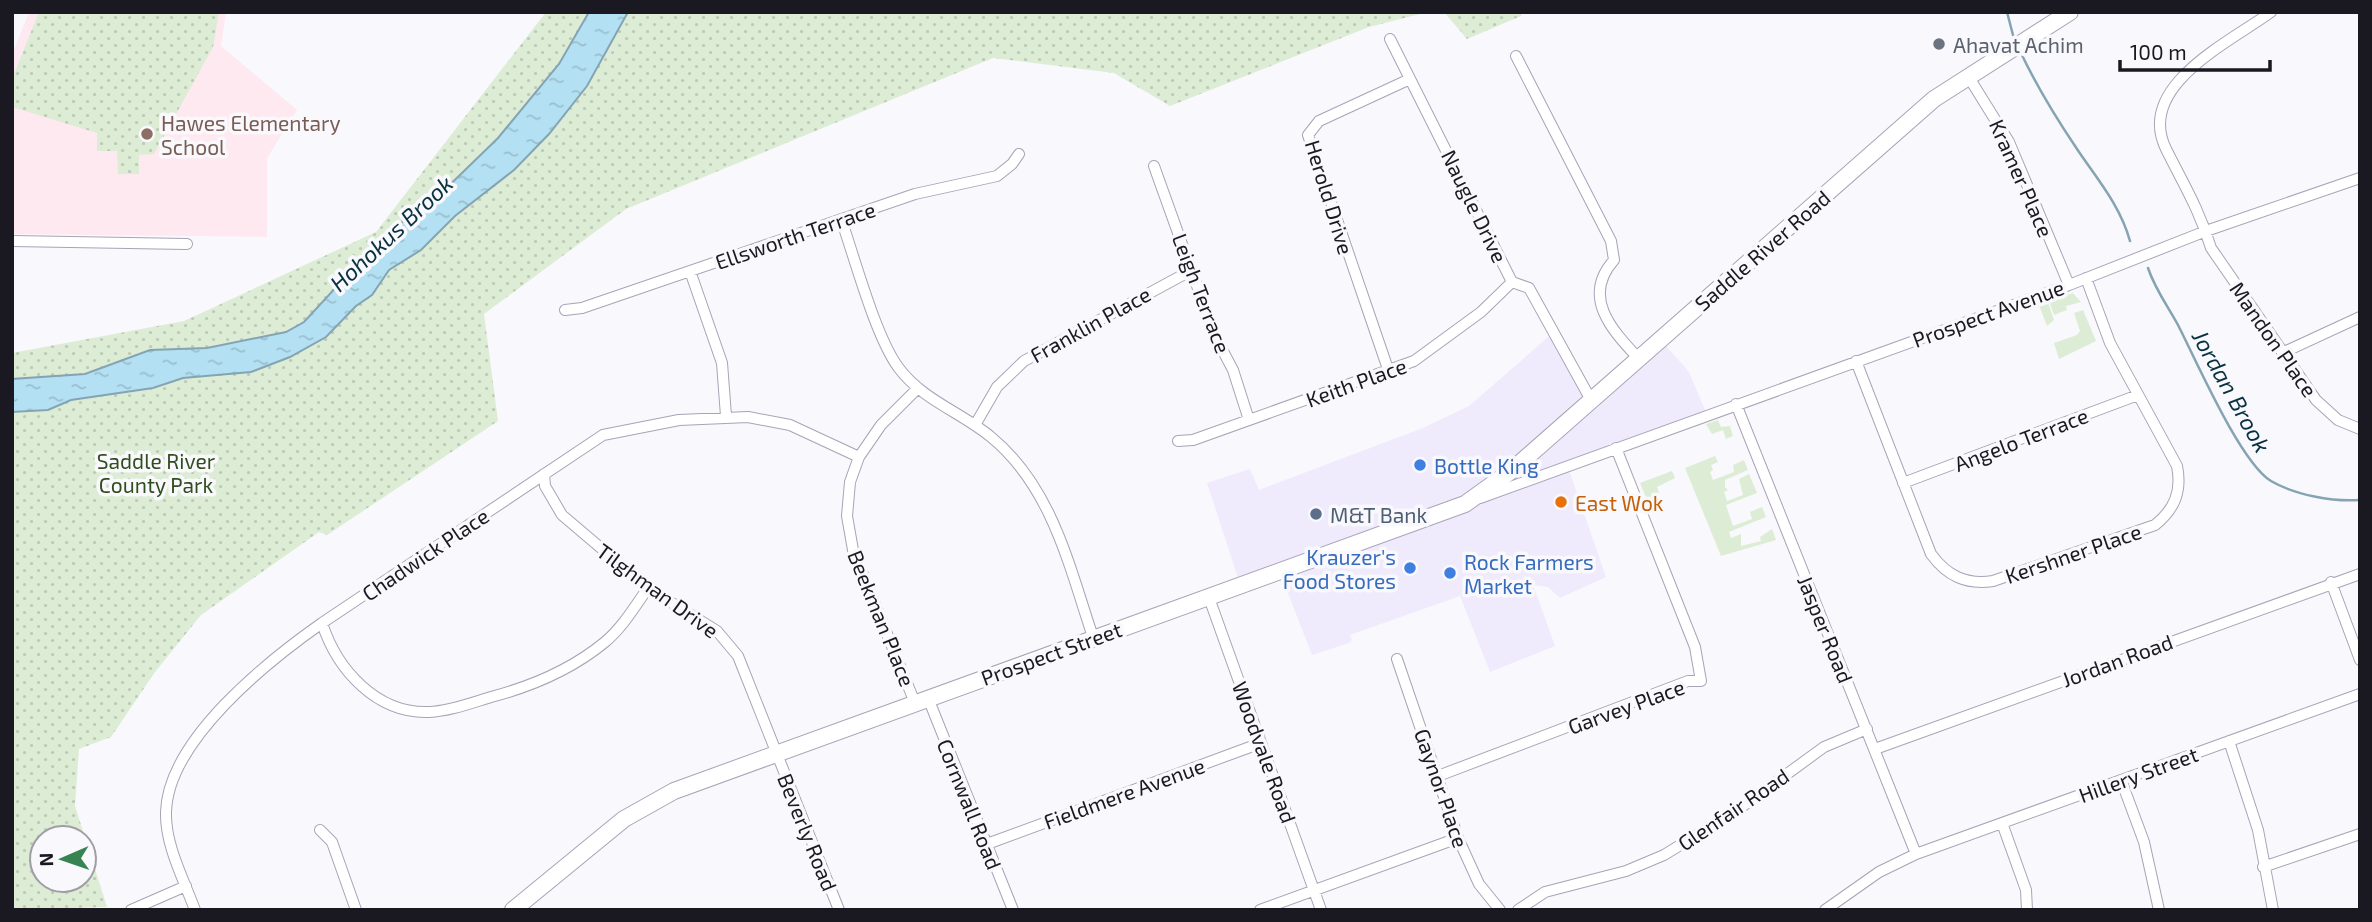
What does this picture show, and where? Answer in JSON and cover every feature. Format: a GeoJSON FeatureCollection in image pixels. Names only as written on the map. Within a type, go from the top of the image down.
{"type":"FeatureCollection","features":[{"type":"Feature","properties":{"kind":"main road","name":"Saddle River Road"},"geometry":{"type":"LineString","coordinates":[[1465,504],[1511,471],[1934,99],[2070,12]]}},
{"type":"Feature","properties":{"kind":"main road","name":"Prospect Street"},"geometry":{"type":"LineString","coordinates":[[513,910],[624,819],[646,805],[1208,595],[1465,504]]}},
{"type":"Feature","properties":{"kind":"street","name":"Mandon Place"},"geometry":{"type":"LineString","coordinates":[[2271,12],[2183,75],[2164,101],[2160,125],[2165,148],[2189,187],[2211,248],[2326,411],[2360,429]]}},
{"type":"Feature","properties":{"kind":"street","name":"Naugle Drive"},"geometry":{"type":"LineString","coordinates":[[1390,39],[1512,282],[1529,288],[1591,400]]}},
{"type":"Feature","properties":{"kind":"street"},"geometry":{"type":"LineString","coordinates":[[1516,56],[1611,241],[1614,260],[1603,274],[1599,301],[1609,327],[1638,358]]}},
{"type":"Feature","properties":{"kind":"street","name":"Kramer Place"},"geometry":{"type":"LineString","coordinates":[[1968,76],[2009,142],[2069,285]]}},
{"type":"Feature","properties":{"kind":"street","name":"Herold Drive"},"geometry":{"type":"LineString","coordinates":[[1389,372],[1308,135],[1319,121],[1410,79]]}},
{"type":"Feature","properties":{"kind":"street","name":"Ellsworth Terrace"},"geometry":{"type":"LineString","coordinates":[[565,310],[582,308],[915,194],[997,176],[1012,164],[1019,154]]}},
{"type":"Feature","properties":{"kind":"street","name":"Leigh Terrace"},"geometry":{"type":"LineString","coordinates":[[1154,166],[1249,420]]}},
{"type":"Feature","properties":{"kind":"street","name":"Prospect Avenue"},"geometry":{"type":"LineString","coordinates":[[1616,448],[2069,285],[2206,231],[2360,178]]}},
{"type":"Feature","properties":{"kind":"street"},"geometry":{"type":"LineString","coordinates":[[841,219],[888,350],[917,389],[975,425],[1016,461],[1045,504],[1093,638]]}},
{"type":"Feature","properties":{"kind":"street"},"geometry":{"type":"LineString","coordinates":[[12,241],[187,244]]}},
{"type":"Feature","properties":{"kind":"street","name":"Franklin Place"},"geometry":{"type":"LineString","coordinates":[[975,425],[997,387],[1024,361],[1192,270]]}},
{"type":"Feature","properties":{"kind":"street"},"geometry":{"type":"LineString","coordinates":[[690,271],[722,363],[726,416]]}},
{"type":"Feature","properties":{"kind":"street","name":"Kershner Place"},"geometry":{"type":"LineString","coordinates":[[1856,361],[1931,554],[1945,571],[1967,581],[1993,581],[2155,525],[2172,509],[2180,478],[2177,466],[2110,343],[2085,278]]}},
{"type":"Feature","properties":{"kind":"street","name":"Keith Place"},"geometry":{"type":"LineString","coordinates":[[1178,441],[1192,440],[1389,372],[1433,350],[1481,312],[1512,282]]}},
{"type":"Feature","properties":{"kind":"street"},"geometry":{"type":"LineString","coordinates":[[2282,352],[2360,317]]}},
{"type":"Feature","properties":{"kind":"street","name":"Beekman Place"},"geometry":{"type":"LineString","coordinates":[[917,389],[881,425],[859,457],[848,496],[849,533],[922,701]]}},
{"type":"Feature","properties":{"kind":"street","name":"Angelo Terrace"},"geometry":{"type":"LineString","coordinates":[[1903,483],[2138,395]]}},
{"type":"Feature","properties":{"kind":"street","name":"Jasper Road"},"geometry":{"type":"LineString","coordinates":[[1736,404],[1916,854]]}},
{"type":"Feature","properties":{"kind":"street","name":"Chadwick Place"},"geometry":{"type":"LineString","coordinates":[[195,910],[167,827],[167,799],[177,770],[198,738],[243,686],[282,651],[322,623],[603,435],[679,420],[748,417],[790,425],[859,457]]}},
{"type":"Feature","properties":{"kind":"street","name":"Prospect Street"},"geometry":{"type":"LineString","coordinates":[[1465,504],[1616,448]]}},
{"type":"Feature","properties":{"kind":"street","name":"Garvey Place"},"geometry":{"type":"LineString","coordinates":[[1438,776],[1688,681],[1701,681],[1695,647],[1616,448]]}},
{"type":"Feature","properties":{"kind":"street","name":"Tilghman Drive"},"geometry":{"type":"LineString","coordinates":[[544,474],[545,486],[562,514],[648,588],[717,631],[729,643],[746,671],[777,754]]}},
{"type":"Feature","properties":{"kind":"street","name":"Jordan Road"},"geometry":{"type":"LineString","coordinates":[[1875,749],[2331,582],[2360,574]]}},
{"type":"Feature","properties":{"kind":"street"},"geometry":{"type":"LineString","coordinates":[[2331,582],[2360,660]]}},
{"type":"Feature","properties":{"kind":"street"},"geometry":{"type":"LineString","coordinates":[[322,623],[352,676],[370,694],[399,708],[441,711],[523,689],[560,673],[606,641],[648,588]]}},
{"type":"Feature","properties":{"kind":"street","name":"Woodvale Road"},"geometry":{"type":"LineString","coordinates":[[1208,595],[1321,910]]}},
{"type":"Feature","properties":{"kind":"street","name":"Gaynor Place"},"geometry":{"type":"LineString","coordinates":[[1397,659],[1458,838],[1479,884],[1500,910]]}},
{"type":"Feature","properties":{"kind":"street","name":"Hillery Street"},"geometry":{"type":"LineString","coordinates":[[1825,910],[1879,872],[1916,854],[2360,694]]}},
{"type":"Feature","properties":{"kind":"street","name":"Cornwall Road"},"geometry":{"type":"LineString","coordinates":[[922,701],[1013,910]]}},
{"type":"Feature","properties":{"kind":"street","name":"Glenfair Road"},"geometry":{"type":"LineString","coordinates":[[1518,910],[1545,892],[1617,873],[1664,855],[1739,809],[1824,747],[1867,729]]}},
{"type":"Feature","properties":{"kind":"street"},"geometry":{"type":"LineString","coordinates":[[2229,741],[2258,830],[2273,910]]}},
{"type":"Feature","properties":{"kind":"street","name":"Fieldmere Avenue"},"geometry":{"type":"LineString","coordinates":[[986,844],[1261,743]]}},
{"type":"Feature","properties":{"kind":"street","name":"Beverly Road"},"geometry":{"type":"LineString","coordinates":[[777,754],[839,910]]}},
{"type":"Feature","properties":{"kind":"street"},"geometry":{"type":"LineString","coordinates":[[2121,780],[2147,853],[2159,910]]}},
{"type":"Feature","properties":{"kind":"street"},"geometry":{"type":"LineString","coordinates":[[2002,823],[2026,890],[2027,910]]}},
{"type":"Feature","properties":{"kind":"street"},"geometry":{"type":"LineString","coordinates":[[320,830],[332,842],[356,910]]}},
{"type":"Feature","properties":{"kind":"street"},"geometry":{"type":"LineString","coordinates":[[2263,867],[2360,834]]}},
{"type":"Feature","properties":{"kind":"street"},"geometry":{"type":"LineString","coordinates":[[1260,910],[1458,838]]}},
{"type":"Feature","properties":{"kind":"street"},"geometry":{"type":"LineString","coordinates":[[131,910],[186,886]]}},
{"type":"Feature","properties":{"kind":"shaded area","name":"Hawes Elementary School"},"geometry":{"type":"Polygon","coordinates":[[[29,12],[226,12],[221,46],[297,110],[267,158],[267,237],[12,234],[12,55],[29,12]]]}},
{"type":"Feature","properties":{"kind":"shaded area"},"geometry":{"type":"Polygon","coordinates":[[[1554,332],[1591,399],[1660,339],[1689,372],[1707,415],[1568,467],[1606,577],[1560,598],[1548,587],[1533,585],[1555,646],[1490,672],[1460,596],[1350,635],[1352,640],[1349,643],[1312,655],[1279,570],[1240,584],[1207,483],[1250,469],[1259,490],[1423,428],[1469,406],[1554,332]]]}},
{"type":"Feature","properties":{"kind":"green space"},"geometry":{"type":"Polygon","coordinates":[[[39,12],[219,12],[213,47],[154,154],[139,155],[139,174],[118,174],[117,151],[97,151],[97,133],[12,107],[12,79],[39,12]]]}},
{"type":"Feature","properties":{"kind":"green space","name":"Saddle River County Park"},"geometry":{"type":"Polygon","coordinates":[[[546,12],[1428,12],[1369,27],[1170,106],[1114,73],[993,58],[626,209],[484,314],[498,421],[327,535],[319,532],[201,615],[155,672],[111,737],[79,749],[75,806],[81,824],[28,824],[28,894],[98,894],[98,879],[107,907],[12,910],[12,353],[184,321],[376,232],[546,12]]]}},
{"type":"Feature","properties":{"kind":"green space"},"geometry":{"type":"Polygon","coordinates":[[[1444,12],[1522,12],[1521,16],[1467,39],[1444,12]]]}},
{"type":"Feature","properties":{"kind":"green space"},"geometry":{"type":"Polygon","coordinates":[[[2073,293],[2081,302],[2066,306],[2067,310],[2054,315],[2049,301],[2073,293]]]}},
{"type":"Feature","properties":{"kind":"green space"},"geometry":{"type":"Polygon","coordinates":[[[2048,302],[2054,320],[2047,326],[2039,305],[2048,302]]]}},
{"type":"Feature","properties":{"kind":"green space"},"geometry":{"type":"Polygon","coordinates":[[[2083,310],[2096,341],[2059,359],[2054,343],[2077,335],[2080,331],[2074,313],[2083,310]]]}},
{"type":"Feature","properties":{"kind":"green space"},"geometry":{"type":"Polygon","coordinates":[[[1718,420],[1721,427],[1730,426],[1733,436],[1726,439],[1723,430],[1712,434],[1706,424],[1718,420]]]}},
{"type":"Feature","properties":{"kind":"green space"},"geometry":{"type":"Polygon","coordinates":[[[1715,456],[1718,462],[1711,465],[1713,470],[1710,472],[1713,480],[1734,472],[1733,465],[1744,460],[1748,470],[1725,480],[1728,490],[1724,492],[1727,501],[1743,495],[1739,479],[1749,474],[1757,493],[1726,505],[1733,526],[1752,519],[1750,512],[1762,507],[1766,517],[1729,532],[1731,538],[1741,534],[1741,546],[1761,541],[1760,537],[1772,529],[1776,540],[1721,556],[1685,468],[1715,456]]]}},
{"type":"Feature","properties":{"kind":"green space"},"geometry":{"type":"Polygon","coordinates":[[[1672,471],[1675,478],[1657,487],[1659,493],[1647,500],[1640,483],[1672,471]]]}},
{"type":"Feature","properties":{"kind":"water","name":"Hohokus Brook"},"geometry":{"type":"Polygon","coordinates":[[[589,12],[628,12],[587,86],[549,134],[514,170],[455,216],[421,250],[389,270],[372,295],[356,306],[326,337],[290,357],[251,372],[183,378],[153,388],[71,400],[48,410],[12,412],[12,379],[85,374],[150,350],[207,348],[286,332],[304,322],[388,231],[427,207],[498,138],[559,64],[589,12]]]}},
{"type":"Feature","properties":{"kind":"waterway","name":"Jordan Brook"},"geometry":{"type":"LineString","coordinates":[[2007,12],[2014,39]]}},
{"type":"Feature","properties":{"kind":"waterway","name":"Jordan Brook"},"geometry":{"type":"LineString","coordinates":[[2020,51],[2054,113],[2114,204],[2130,241]]}},
{"type":"Feature","properties":{"kind":"waterway","name":"Jordan Brook"},"geometry":{"type":"LineString","coordinates":[[2148,268],[2233,433],[2259,470],[2271,481],[2303,494],[2326,499],[2360,500]]}},
{"type":"Feature","properties":{"kind":"place","name":"Ahavat Achim"},"geometry":{"type":"Point","coordinates":[1939,44]}},
{"type":"Feature","properties":{"kind":"place","name":"Hawes Elementary School"},"geometry":{"type":"Point","coordinates":[147,134]}},
{"type":"Feature","properties":{"kind":"place","name":"Bottle King"},"geometry":{"type":"Point","coordinates":[1420,465]}},
{"type":"Feature","properties":{"kind":"place","name":"East Wok"},"geometry":{"type":"Point","coordinates":[1561,502]}},
{"type":"Feature","properties":{"kind":"place","name":"M&T Bank"},"geometry":{"type":"Point","coordinates":[1316,514]}},
{"type":"Feature","properties":{"kind":"place","name":"Krauzer's Food Stores"},"geometry":{"type":"Point","coordinates":[1410,568]}},
{"type":"Feature","properties":{"kind":"place","name":"Rock Farmers Market"},"geometry":{"type":"Point","coordinates":[1450,573]}}]}
